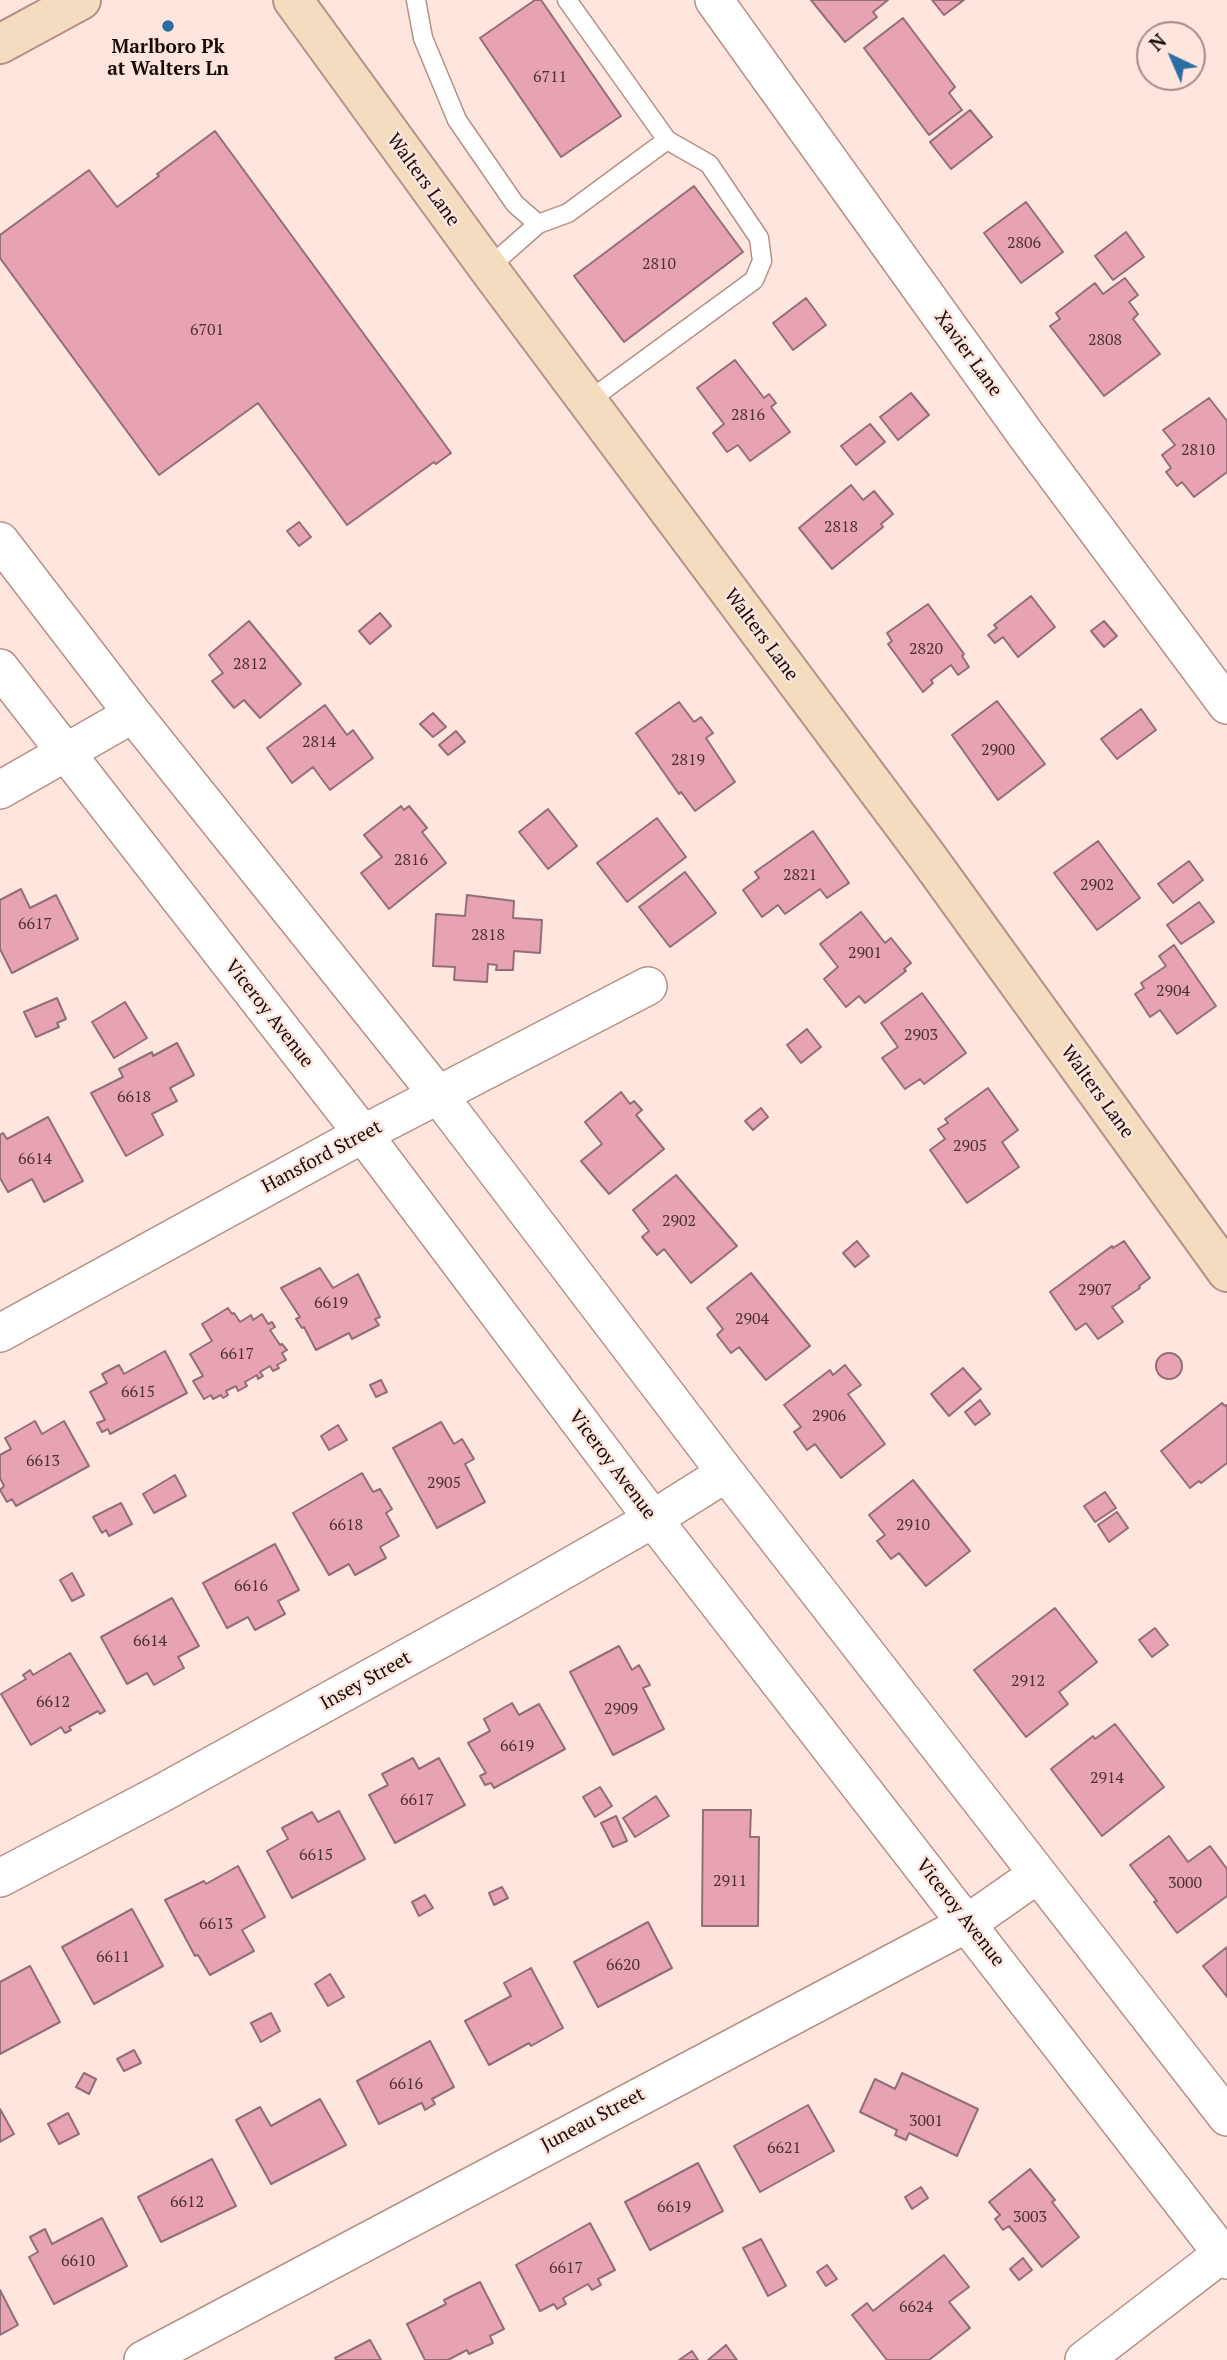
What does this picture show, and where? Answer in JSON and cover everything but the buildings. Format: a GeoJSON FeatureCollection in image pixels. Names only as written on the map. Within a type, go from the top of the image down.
{"type":"FeatureCollection","features":[{"type":"Feature","properties":{"kind":"street"},"geometry":{"type":"LineString","coordinates":[[0,44],[81,0]]}},
{"type":"Feature","properties":{"kind":"street","name":"Walters Lane"},"geometry":{"type":"LineString","coordinates":[[293,0],[587,402],[926,855],[1227,1272]]}},
{"type":"Feature","properties":{"kind":"street","name":"Xavier Lane"},"geometry":{"type":"LineString","coordinates":[[714,0],[1026,435],[1227,705]]}},
{"type":"Feature","properties":{"kind":"street"},"geometry":{"type":"LineString","coordinates":[[0,541],[133,713],[439,1096],[726,1473],[1227,2118]]}},
{"type":"Feature","properties":{"kind":"street","name":"Viceroy Avenue"},"geometry":{"type":"LineString","coordinates":[[0,668],[363,1134],[653,1520],[1225,2255]]}},
{"type":"Feature","properties":{"kind":"street"},"geometry":{"type":"LineString","coordinates":[[0,790],[133,713]]}},
{"type":"Feature","properties":{"kind":"street","name":"Hansford Street"},"geometry":{"type":"LineString","coordinates":[[0,1333],[363,1134],[648,986]]}},
{"type":"Feature","properties":{"kind":"street","name":"Insey Street"},"geometry":{"type":"LineString","coordinates":[[0,1878],[186,1780],[653,1520],[726,1473]]}},
{"type":"Feature","properties":{"kind":"street","name":"Juneau Street"},"geometry":{"type":"LineString","coordinates":[[143,2360],[968,1923],[1038,1874]]}},
{"type":"Feature","properties":{"kind":"street"},"geometry":{"type":"LineString","coordinates":[[1084,2360],[1225,2255]]}},
{"type":"Feature","properties":{"kind":"lane"},"geometry":{"type":"LineString","coordinates":[[416,0],[422,37],[457,120],[515,204],[538,224]]}},
{"type":"Feature","properties":{"kind":"lane"},"geometry":{"type":"LineString","coordinates":[[567,0],[667,140],[709,164],[759,239],[762,261],[754,280],[587,402]]}},
{"type":"Feature","properties":{"kind":"lane"},"geometry":{"type":"LineString","coordinates":[[488,268],[538,224],[568,213],[667,140]]}},
{"type":"Feature","properties":{"kind":"place","name":"Marlboro Pk at Walters Ln"},"geometry":{"type":"Point","coordinates":[168,26]}}]}
